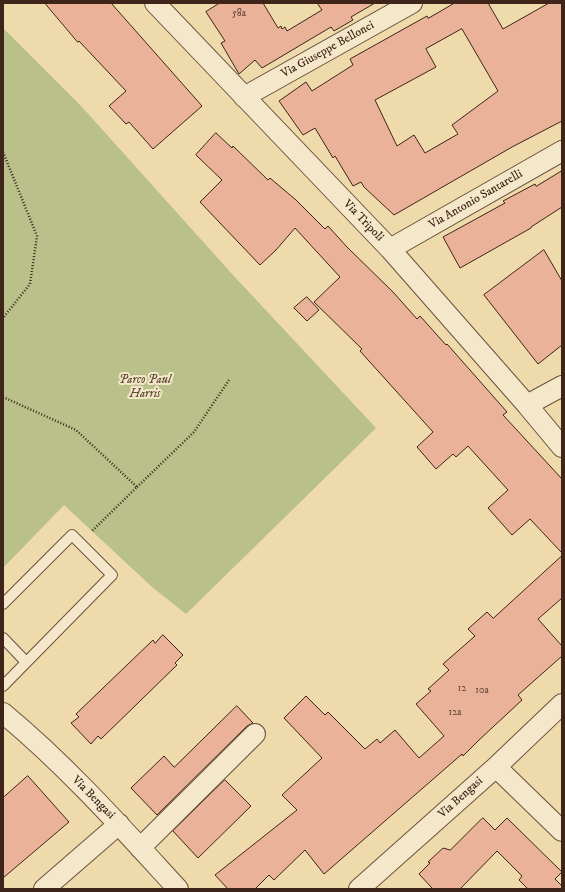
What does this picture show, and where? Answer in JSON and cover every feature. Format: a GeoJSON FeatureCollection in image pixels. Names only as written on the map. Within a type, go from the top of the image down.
{"type":"FeatureCollection","features":[{"type":"Feature","properties":{"kind":"street","name":"Via Tripoli"},"geometry":{"type":"LineString","coordinates":[[155,3],[390,249],[562,447]]}},
{"type":"Feature","properties":{"kind":"street","name":"Via Giuseppe Bellonci"},"geometry":{"type":"LineString","coordinates":[[244,97],[412,3]]}},
{"type":"Feature","properties":{"kind":"street","name":"Via Antonio Santarelli"},"geometry":{"type":"LineString","coordinates":[[390,249],[562,151]]}},
{"type":"Feature","properties":{"kind":"street"},"geometry":{"type":"LineString","coordinates":[[527,405],[562,386]]}},
{"type":"Feature","properties":{"kind":"street","name":"Via Bengasi"},"geometry":{"type":"LineString","coordinates":[[359,889],[496,767],[562,704]]}},
{"type":"Feature","properties":{"kind":"street","name":"Via Bengasi"},"geometry":{"type":"LineString","coordinates":[[3,713],[38,743],[119,824],[178,889]]}},
{"type":"Feature","properties":{"kind":"street"},"geometry":{"type":"LineString","coordinates":[[140,848],[255,734]]}},
{"type":"Feature","properties":{"kind":"street"},"geometry":{"type":"LineString","coordinates":[[496,767],[562,831]]}},
{"type":"Feature","properties":{"kind":"street"},"geometry":{"type":"LineString","coordinates":[[44,889],[119,824]]}},
{"type":"Feature","properties":{"kind":"lane"},"geometry":{"type":"LineString","coordinates":[[3,604],[72,535],[112,575],[3,686]]}},
{"type":"Feature","properties":{"kind":"lane"},"geometry":{"type":"LineString","coordinates":[[3,638],[26,662]]}},
{"type":"Feature","properties":{"kind":"path"},"geometry":{"type":"LineString","coordinates":[[3,152],[37,236],[30,284],[3,318]]}},
{"type":"Feature","properties":{"kind":"path"},"geometry":{"type":"LineString","coordinates":[[80,543],[194,432],[229,380]]}},
{"type":"Feature","properties":{"kind":"path"},"geometry":{"type":"LineString","coordinates":[[3,397],[76,430],[137,487]]}},
{"type":"Feature","properties":{"kind":"green space","name":"Parco Paul Harris"},"geometry":{"type":"Polygon","coordinates":[[[3,28],[82,107],[232,274],[376,428],[186,614],[152,587],[64,505],[3,568],[3,28]]]}},
{"type":"Feature","properties":{"kind":"building"},"geometry":{"type":"Polygon","coordinates":[[[45,3],[111,3],[202,106],[153,149],[129,122],[126,124],[109,106],[126,91],[79,41],[78,42],[45,3]]]}},
{"type":"Feature","properties":{"kind":"building"},"geometry":{"type":"Polygon","coordinates":[[[220,3],[263,3],[278,28],[281,26],[282,29],[285,27],[287,31],[322,10],[317,3],[375,3],[351,17],[353,20],[334,31],[331,27],[262,68],[255,60],[239,74],[221,43],[225,41],[206,12],[220,3]]]}},
{"type":"Feature","properties":{"kind":"building"},"geometry":{"type":"Polygon","coordinates":[[[455,3],[488,3],[503,29],[549,3],[562,3],[562,121],[512,147],[394,215],[364,187],[361,182],[353,186],[335,156],[333,158],[315,128],[303,135],[279,101],[306,82],[312,91],[353,65],[350,59],[427,16],[428,18],[455,3]],[[462,29],[426,49],[436,67],[375,100],[397,146],[414,135],[425,153],[458,134],[452,125],[498,91],[462,29]]]}},
{"type":"Feature","properties":{"kind":"building"},"geometry":{"type":"Polygon","coordinates":[[[216,133],[232,148],[233,146],[268,180],[270,178],[296,200],[325,229],[328,226],[393,292],[417,319],[420,316],[446,345],[447,344],[507,412],[503,415],[562,479],[562,553],[530,519],[512,535],[488,508],[508,490],[468,446],[456,457],[453,454],[436,469],[417,447],[433,432],[360,351],[362,349],[314,302],[340,277],[295,228],[276,250],[260,265],[200,202],[222,180],[196,155],[216,133]]]}},
{"type":"Feature","properties":{"kind":"building"},"geometry":{"type":"Polygon","coordinates":[[[562,171],[562,207],[531,228],[460,268],[443,237],[505,203],[503,201],[535,184],[536,186],[562,171]]]}},
{"type":"Feature","properties":{"kind":"building"},"geometry":{"type":"Polygon","coordinates":[[[544,250],[562,281],[562,345],[538,364],[484,295],[544,250]]]}},
{"type":"Feature","properties":{"kind":"building"},"geometry":{"type":"Polygon","coordinates":[[[307,297],[319,310],[307,321],[294,308],[307,297]]]}},
{"type":"Feature","properties":{"kind":"building"},"geometry":{"type":"Polygon","coordinates":[[[562,556],[562,598],[538,619],[562,646],[562,656],[518,695],[522,700],[463,756],[462,754],[324,874],[305,850],[274,880],[269,875],[255,889],[228,889],[215,875],[297,810],[282,795],[322,758],[284,718],[306,696],[325,715],[328,712],[365,749],[377,739],[380,743],[395,730],[419,758],[444,736],[416,704],[431,691],[428,689],[449,670],[443,664],[475,636],[468,629],[487,612],[493,618],[562,556]]]}},
{"type":"Feature","properties":{"kind":"building"},"geometry":{"type":"Polygon","coordinates":[[[163,635],[183,655],[175,663],[177,665],[101,739],[98,736],[91,744],[71,723],[79,717],[76,714],[153,640],[155,643],[163,635]]]}},
{"type":"Feature","properties":{"kind":"building"},"geometry":{"type":"Polygon","coordinates":[[[237,706],[253,723],[247,726],[157,815],[131,788],[164,756],[174,767],[237,706]]]}},
{"type":"Feature","properties":{"kind":"building"},"geometry":{"type":"Polygon","coordinates":[[[28,776],[69,822],[3,878],[3,798],[28,776]]]}},
{"type":"Feature","properties":{"kind":"building"},"geometry":{"type":"Polygon","coordinates":[[[225,780],[251,806],[198,858],[173,831],[225,780]]]}},
{"type":"Feature","properties":{"kind":"building"},"geometry":{"type":"Polygon","coordinates":[[[483,818],[495,830],[507,818],[562,872],[555,879],[562,886],[562,889],[528,889],[519,880],[522,876],[497,851],[460,889],[433,889],[419,874],[430,863],[428,862],[443,848],[450,850],[483,818]]]}}]}
